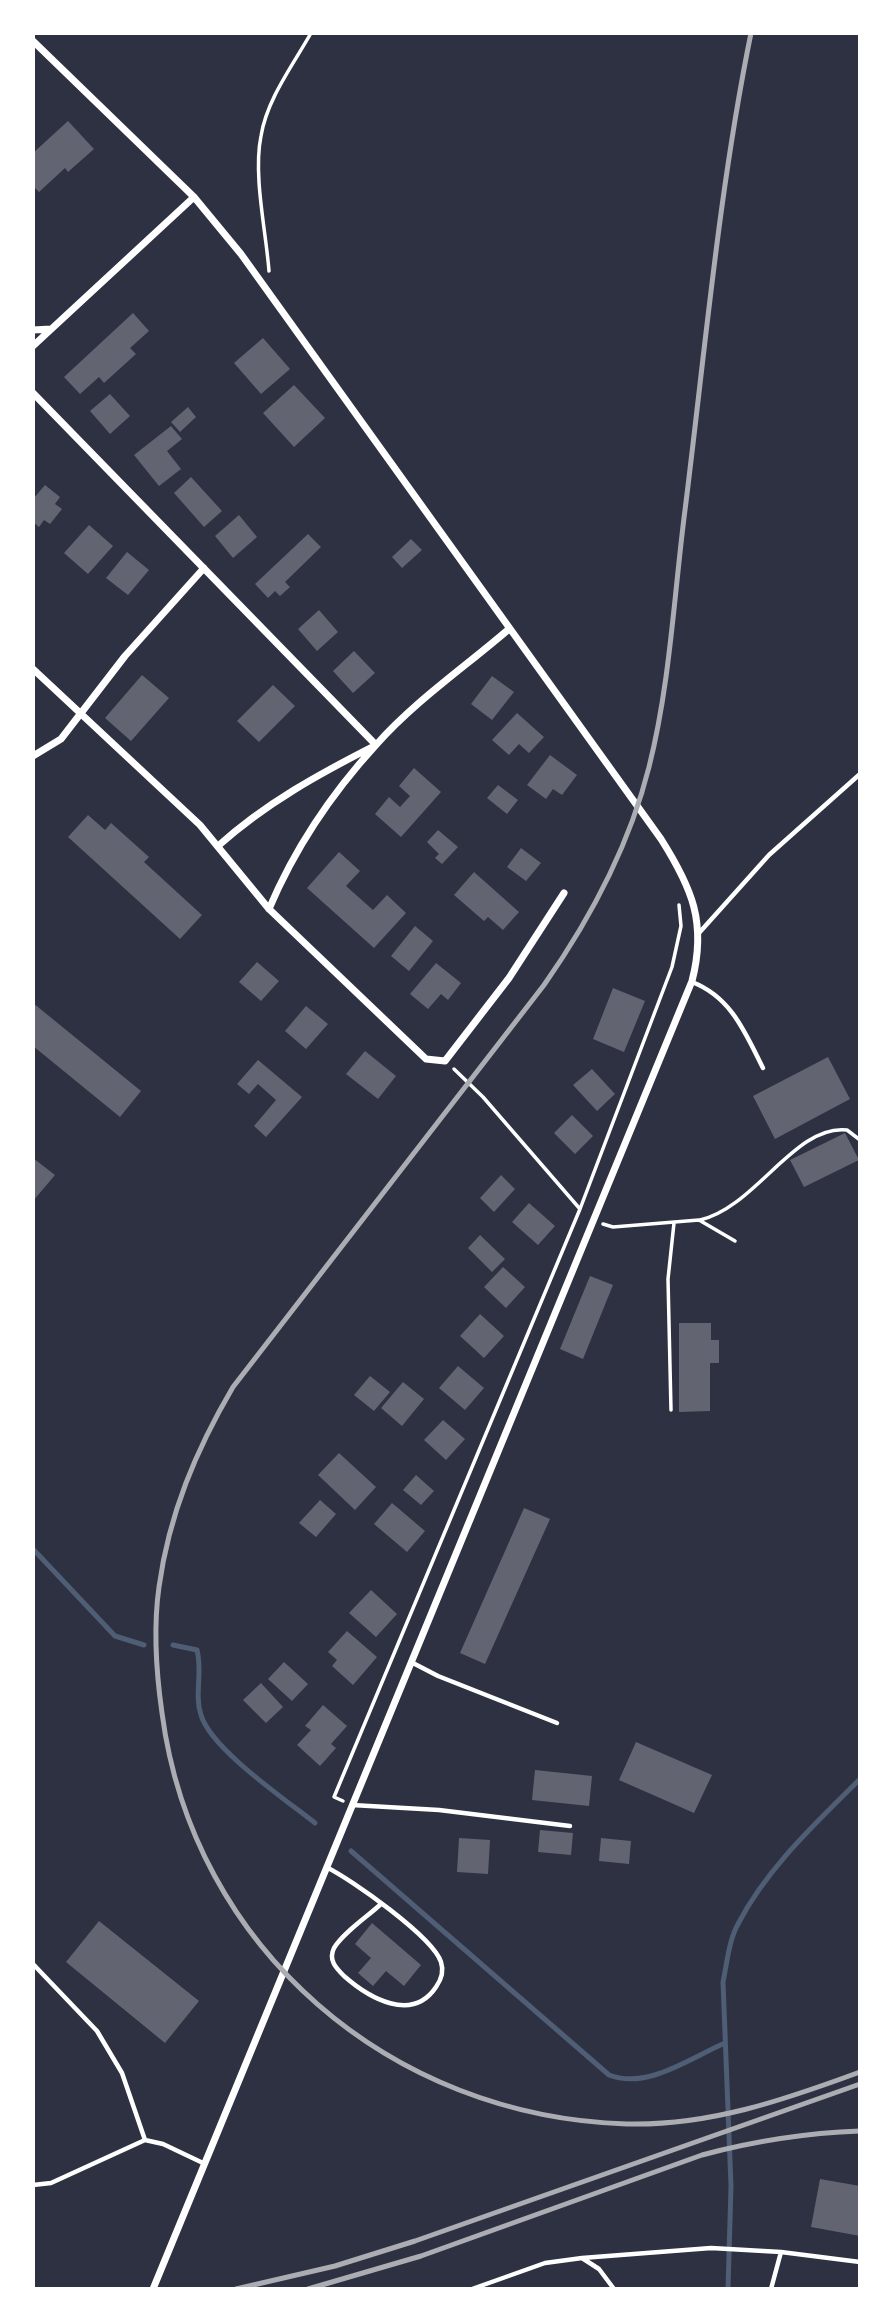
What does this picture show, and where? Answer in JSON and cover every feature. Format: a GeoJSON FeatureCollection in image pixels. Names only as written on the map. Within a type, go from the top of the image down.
{"type":"FeatureCollection","features":[{"type":"Feature","properties":{"kind":"street"},"geometry":{"type":"LineString","coordinates":[[33,41],[194,197],[241,254],[661,839],[687,884],[699,933],[692,981],[153,2289]]}},
{"type":"Feature","properties":{"kind":"street"},"geometry":{"type":"LineString","coordinates":[[33,346],[194,197]]}},
{"type":"Feature","properties":{"kind":"street"},"geometry":{"type":"LineString","coordinates":[[33,330],[52,329]]}},
{"type":"Feature","properties":{"kind":"street"},"geometry":{"type":"LineString","coordinates":[[33,393],[376,745]]}},
{"type":"Feature","properties":{"kind":"street"},"geometry":{"type":"LineString","coordinates":[[33,757],[61,739],[125,656],[204,568]]}},
{"type":"Feature","properties":{"kind":"street"},"geometry":{"type":"LineString","coordinates":[[270,909],[288,865],[376,745],[419,704],[509,629]]}},
{"type":"Feature","properties":{"kind":"street"},"geometry":{"type":"LineString","coordinates":[[33,669],[218,846],[241,878],[270,909],[426,1059],[445,1061],[509,978],[564,893]]}},
{"type":"Feature","properties":{"kind":"street"},"geometry":{"type":"LineString","coordinates":[[218,846],[253,815],[282,796],[376,745]]}},
{"type":"Feature","properties":{"kind":"lane"},"geometry":{"type":"LineString","coordinates":[[699,933],[769,855],[860,774]]}},
{"type":"Feature","properties":{"kind":"lane"},"geometry":{"type":"LineString","coordinates":[[692,981],[710,989],[732,1009],[763,1068]]}},
{"type":"Feature","properties":{"kind":"lane"},"geometry":{"type":"LineString","coordinates":[[410,1661],[438,1676],[557,1723]]}},
{"type":"Feature","properties":{"kind":"lane"},"geometry":{"type":"LineString","coordinates":[[351,1805],[439,1811],[570,1826]]}},
{"type":"Feature","properties":{"kind":"lane"},"geometry":{"type":"LineString","coordinates":[[326,1866],[356,1882],[381,1903],[429,1945],[441,1960],[442,1973],[438,1985],[423,2001],[398,2006],[381,2001],[354,1984],[334,1966],[334,1949],[381,1903]]}},
{"type":"Feature","properties":{"kind":"lane"},"geometry":{"type":"LineString","coordinates":[[33,1964],[97,2031],[121,2073],[145,2140]]}},
{"type":"Feature","properties":{"kind":"lane"},"geometry":{"type":"LineString","coordinates":[[33,2185],[51,2183],[145,2140],[163,2144],[203,2163]]}},
{"type":"Feature","properties":{"kind":"lane"},"geometry":{"type":"LineString","coordinates":[[472,2289],[545,2263],[711,2248],[781,2252],[860,2262]]}},
{"type":"Feature","properties":{"kind":"lane"},"geometry":{"type":"LineString","coordinates":[[771,2289],[781,2252]]}},
{"type":"Feature","properties":{"kind":"lane"},"geometry":{"type":"LineString","coordinates":[[582,2258],[599,2269],[614,2289]]}},
{"type":"Feature","properties":{"kind":"path"},"geometry":{"type":"LineString","coordinates":[[270,272],[260,170],[261,135],[275,97],[311,33]]}},
{"type":"Feature","properties":{"kind":"path"},"geometry":{"type":"LineString","coordinates":[[351,1805],[334,1797],[580,1209],[672,967],[681,926],[676,894]]}},
{"type":"Feature","properties":{"kind":"path"},"geometry":{"type":"LineString","coordinates":[[445,1061],[484,1097],[500,1119]]}},
{"type":"Feature","properties":{"kind":"path"},"geometry":{"type":"LineString","coordinates":[[699,1220],[728,1210],[753,1191],[791,1152],[828,1131],[847,1129],[860,1140]]}},
{"type":"Feature","properties":{"kind":"path"},"geometry":{"type":"LineString","coordinates":[[671,1410],[668,1279],[674,1223]]}},
{"type":"Feature","properties":{"kind":"building"},"geometry":{"type":"Polygon","coordinates":[[[68,121],[94,149],[68,172],[65,168],[39,192],[33,186],[33,153],[68,121]]]}},
{"type":"Feature","properties":{"kind":"building"},"geometry":{"type":"Polygon","coordinates":[[[133,313],[149,331],[130,348],[136,354],[104,383],[99,377],[80,394],[64,377],[133,313]]]}},
{"type":"Feature","properties":{"kind":"building"},"geometry":{"type":"Polygon","coordinates":[[[263,338],[290,369],[261,394],[234,363],[263,338]]]}},
{"type":"Feature","properties":{"kind":"building"},"geometry":{"type":"Polygon","coordinates":[[[294,385],[325,418],[294,447],[263,413],[294,385]]]}},
{"type":"Feature","properties":{"kind":"building"},"geometry":{"type":"Polygon","coordinates":[[[110,394],[130,416],[110,434],[90,411],[110,394]]]}},
{"type":"Feature","properties":{"kind":"building"},"geometry":{"type":"Polygon","coordinates":[[[188,407],[196,417],[180,432],[171,422],[188,407]]]}},
{"type":"Feature","properties":{"kind":"building"},"geometry":{"type":"Polygon","coordinates":[[[171,426],[182,439],[167,451],[181,469],[159,486],[134,455],[171,426]]]}},
{"type":"Feature","properties":{"kind":"building"},"geometry":{"type":"Polygon","coordinates":[[[191,477],[222,511],[204,527],[174,493],[191,477]]]}},
{"type":"Feature","properties":{"kind":"building"},"geometry":{"type":"Polygon","coordinates":[[[45,485],[60,497],[55,504],[62,509],[50,524],[44,520],[39,527],[33,522],[33,499],[45,485]]]}},
{"type":"Feature","properties":{"kind":"building"},"geometry":{"type":"Polygon","coordinates":[[[239,515],[257,537],[233,558],[215,536],[239,515]]]}},
{"type":"Feature","properties":{"kind":"building"},"geometry":{"type":"Polygon","coordinates":[[[89,525],[113,546],[88,574],[64,553],[89,525]]]}},
{"type":"Feature","properties":{"kind":"building"},"geometry":{"type":"Polygon","coordinates":[[[308,534],[321,547],[285,582],[290,587],[280,596],[275,591],[268,598],[255,584],[308,534]]]}},
{"type":"Feature","properties":{"kind":"building"},"geometry":{"type":"Polygon","coordinates":[[[411,539],[422,550],[402,568],[392,557],[411,539]]]}},
{"type":"Feature","properties":{"kind":"building"},"geometry":{"type":"Polygon","coordinates":[[[127,552],[149,570],[128,595],[106,578],[127,552]]]}},
{"type":"Feature","properties":{"kind":"building"},"geometry":{"type":"Polygon","coordinates":[[[319,610],[338,632],[317,651],[298,629],[319,610]]]}},
{"type":"Feature","properties":{"kind":"building"},"geometry":{"type":"Polygon","coordinates":[[[354,651],[375,673],[353,693],[333,671],[354,651]]]}},
{"type":"Feature","properties":{"kind":"building"},"geometry":{"type":"Polygon","coordinates":[[[142,675],[169,698],[131,741],[105,718],[142,675]]]}},
{"type":"Feature","properties":{"kind":"building"},"geometry":{"type":"Polygon","coordinates":[[[492,676],[514,692],[492,720],[471,704],[492,676]]]}},
{"type":"Feature","properties":{"kind":"building"},"geometry":{"type":"Polygon","coordinates":[[[273,685],[295,706],[259,742],[237,721],[273,685]]]}},
{"type":"Feature","properties":{"kind":"building"},"geometry":{"type":"Polygon","coordinates":[[[517,713],[544,737],[529,753],[519,744],[509,755],[492,740],[517,713]]]}},
{"type":"Feature","properties":{"kind":"building"},"geometry":{"type":"Polygon","coordinates":[[[550,755],[577,775],[562,795],[553,789],[546,799],[527,785],[550,755]]]}},
{"type":"Feature","properties":{"kind":"building"},"geometry":{"type":"Polygon","coordinates":[[[414,768],[441,792],[401,837],[375,814],[389,797],[400,807],[410,796],[399,786],[414,768]]]}},
{"type":"Feature","properties":{"kind":"building"},"geometry":{"type":"Polygon","coordinates":[[[498,785],[518,800],[507,814],[487,798],[498,785]]]}},
{"type":"Feature","properties":{"kind":"building"},"geometry":{"type":"Polygon","coordinates":[[[88,815],[105,830],[111,823],[149,857],[144,862],[202,915],[180,939],[68,837],[88,815]]]}},
{"type":"Feature","properties":{"kind":"building"},"geometry":{"type":"Polygon","coordinates":[[[438,830],[458,847],[442,864],[435,858],[439,854],[427,842],[438,830]]]}},
{"type":"Feature","properties":{"kind":"building"},"geometry":{"type":"Polygon","coordinates":[[[521,848],[541,863],[526,881],[507,867],[521,848]]]}},
{"type":"Feature","properties":{"kind":"building"},"geometry":{"type":"Polygon","coordinates":[[[339,852],[360,871],[346,886],[373,910],[387,895],[406,913],[374,948],[307,888],[339,852]]]}},
{"type":"Feature","properties":{"kind":"building"},"geometry":{"type":"Polygon","coordinates":[[[474,872],[519,912],[503,930],[488,917],[484,921],[454,895],[474,872]]]}},
{"type":"Feature","properties":{"kind":"building"},"geometry":{"type":"Polygon","coordinates":[[[415,926],[433,941],[409,971],[391,956],[415,926]]]}},
{"type":"Feature","properties":{"kind":"building"},"geometry":{"type":"Polygon","coordinates":[[[257,962],[279,981],[261,1001],[239,982],[257,962]]]}},
{"type":"Feature","properties":{"kind":"building"},"geometry":{"type":"Polygon","coordinates":[[[436,963],[461,983],[448,1000],[441,994],[428,1009],[410,994],[436,963]]]}},
{"type":"Feature","properties":{"kind":"building"},"geometry":{"type":"Polygon","coordinates":[[[613,988],[645,1001],[624,1052],[593,1039],[613,988]]]}},
{"type":"Feature","properties":{"kind":"building"},"geometry":{"type":"Polygon","coordinates":[[[33,1003],[141,1091],[120,1117],[33,1046],[33,1003]]]}},
{"type":"Feature","properties":{"kind":"building"},"geometry":{"type":"Polygon","coordinates":[[[306,1006],[328,1024],[306,1049],[285,1031],[306,1006]]]}},
{"type":"Feature","properties":{"kind":"building"},"geometry":{"type":"Polygon","coordinates":[[[365,1051],[396,1076],[378,1099],[346,1074],[365,1051]]]}},
{"type":"Feature","properties":{"kind":"building"},"geometry":{"type":"Polygon","coordinates":[[[828,1057],[850,1099],[775,1139],[753,1096],[828,1057]]]}},
{"type":"Feature","properties":{"kind":"building"},"geometry":{"type":"Polygon","coordinates":[[[258,1060],[302,1097],[266,1137],[254,1126],[276,1100],[258,1084],[249,1094],[237,1084],[258,1060]]]}},
{"type":"Feature","properties":{"kind":"building"},"geometry":{"type":"Polygon","coordinates":[[[592,1069],[615,1094],[597,1111],[573,1085],[592,1069]]]}},
{"type":"Feature","properties":{"kind":"building"},"geometry":{"type":"Polygon","coordinates":[[[572,1115],[593,1136],[575,1154],[554,1133],[572,1115]]]}},
{"type":"Feature","properties":{"kind":"building"},"geometry":{"type":"Polygon","coordinates":[[[845,1133],[859,1160],[804,1187],[790,1160],[845,1133]]]}},
{"type":"Feature","properties":{"kind":"building"},"geometry":{"type":"Polygon","coordinates":[[[33,1158],[55,1175],[33,1201],[33,1158]]]}},
{"type":"Feature","properties":{"kind":"building"},"geometry":{"type":"Polygon","coordinates":[[[501,1175],[515,1189],[494,1212],[480,1198],[501,1175]]]}},
{"type":"Feature","properties":{"kind":"building"},"geometry":{"type":"Polygon","coordinates":[[[529,1203],[555,1226],[538,1245],[512,1222],[529,1203]]]}},
{"type":"Feature","properties":{"kind":"building"},"geometry":{"type":"Polygon","coordinates":[[[480,1235],[505,1259],[492,1272],[468,1248],[480,1235]]]}},
{"type":"Feature","properties":{"kind":"building"},"geometry":{"type":"Polygon","coordinates":[[[503,1267],[525,1287],[506,1308],[484,1287],[503,1267]]]}},
{"type":"Feature","properties":{"kind":"building"},"geometry":{"type":"Polygon","coordinates":[[[590,1276],[613,1285],[583,1359],[560,1349],[590,1276]]]}},
{"type":"Feature","properties":{"kind":"building"},"geometry":{"type":"Polygon","coordinates":[[[480,1314],[504,1336],[484,1358],[460,1336],[480,1314]]]}},
{"type":"Feature","properties":{"kind":"building"},"geometry":{"type":"Polygon","coordinates":[[[679,1323],[711,1323],[711,1340],[719,1340],[719,1363],[710,1363],[710,1411],[679,1412],[679,1323]]]}},
{"type":"Feature","properties":{"kind":"building"},"geometry":{"type":"Polygon","coordinates":[[[458,1366],[484,1388],[465,1410],[439,1388],[458,1366]]]}},
{"type":"Feature","properties":{"kind":"building"},"geometry":{"type":"Polygon","coordinates":[[[370,1376],[390,1392],[374,1411],[354,1395],[370,1376]]]}},
{"type":"Feature","properties":{"kind":"building"},"geometry":{"type":"Polygon","coordinates":[[[403,1382],[424,1399],[402,1426],[381,1408],[403,1382]]]}},
{"type":"Feature","properties":{"kind":"building"},"geometry":{"type":"Polygon","coordinates":[[[443,1420],[465,1439],[446,1460],[424,1440],[443,1420]]]}},
{"type":"Feature","properties":{"kind":"building"},"geometry":{"type":"Polygon","coordinates":[[[339,1453],[376,1487],[355,1510],[318,1475],[339,1453]]]}},
{"type":"Feature","properties":{"kind":"building"},"geometry":{"type":"Polygon","coordinates":[[[416,1475],[434,1491],[421,1505],[403,1490],[416,1475]]]}},
{"type":"Feature","properties":{"kind":"building"},"geometry":{"type":"Polygon","coordinates":[[[320,1500],[336,1514],[316,1537],[299,1523],[320,1500]]]}},
{"type":"Feature","properties":{"kind":"building"},"geometry":{"type":"Polygon","coordinates":[[[392,1503],[425,1531],[407,1552],[374,1524],[392,1503]]]}},
{"type":"Feature","properties":{"kind":"building"},"geometry":{"type":"Polygon","coordinates":[[[524,1508],[550,1519],[485,1664],[460,1653],[524,1508]]]}},
{"type":"Feature","properties":{"kind":"building"},"geometry":{"type":"Polygon","coordinates":[[[371,1590],[397,1614],[376,1637],[349,1613],[371,1590]]]}},
{"type":"Feature","properties":{"kind":"building"},"geometry":{"type":"Polygon","coordinates":[[[347,1631],[377,1657],[353,1685],[332,1666],[337,1660],[328,1652],[347,1631]]]}},
{"type":"Feature","properties":{"kind":"building"},"geometry":{"type":"Polygon","coordinates":[[[284,1662],[308,1684],[292,1701],[268,1679],[284,1662]]]}},
{"type":"Feature","properties":{"kind":"building"},"geometry":{"type":"Polygon","coordinates":[[[261,1683],[283,1707],[266,1723],[243,1700],[261,1683]]]}},
{"type":"Feature","properties":{"kind":"building"},"geometry":{"type":"Polygon","coordinates":[[[323,1705],[347,1726],[331,1744],[336,1748],[320,1766],[297,1745],[311,1730],[305,1726],[323,1705]]]}},
{"type":"Feature","properties":{"kind":"building"},"geometry":{"type":"Polygon","coordinates":[[[636,1742],[712,1775],[694,1813],[619,1780],[636,1742]]]}},
{"type":"Feature","properties":{"kind":"building"},"geometry":{"type":"Polygon","coordinates":[[[535,1770],[592,1776],[589,1806],[532,1800],[535,1770]]]}},
{"type":"Feature","properties":{"kind":"building"},"geometry":{"type":"Polygon","coordinates":[[[540,1830],[573,1833],[571,1855],[538,1852],[540,1830]]]}},
{"type":"Feature","properties":{"kind":"building"},"geometry":{"type":"Polygon","coordinates":[[[459,1838],[490,1840],[488,1874],[457,1872],[459,1838]]]}},
{"type":"Feature","properties":{"kind":"building"},"geometry":{"type":"Polygon","coordinates":[[[601,1838],[631,1841],[629,1864],[599,1861],[601,1838]]]}},
{"type":"Feature","properties":{"kind":"building"},"geometry":{"type":"Polygon","coordinates":[[[99,1921],[199,2001],[165,2043],[66,1962],[99,1921]]]}},
{"type":"Feature","properties":{"kind":"building"},"geometry":{"type":"Polygon","coordinates":[[[372,1923],[421,1965],[404,1986],[386,1971],[373,1986],[358,1973],[371,1958],[355,1944],[372,1923]]]}},
{"type":"Feature","properties":{"kind":"building"},"geometry":{"type":"Polygon","coordinates":[[[820,2179],[860,2186],[860,2236],[811,2227],[820,2179]]]}},
{"type":"Feature","properties":{"kind":"waterway"},"geometry":{"type":"LineString","coordinates":[[33,1549],[115,1636],[144,1645]]}},
{"type":"Feature","properties":{"kind":"waterway"},"geometry":{"type":"LineString","coordinates":[[173,1645],[197,1650],[199,1707],[208,1728],[219,1743],[251,1773],[315,1823]]}},
{"type":"Feature","properties":{"kind":"waterway"},"geometry":{"type":"LineString","coordinates":[[728,2289],[731,2186],[723,1982],[730,1944],[735,1930],[763,1884],[810,1829],[860,1779]]}},
{"type":"Feature","properties":{"kind":"waterway"},"geometry":{"type":"LineString","coordinates":[[351,1851],[609,2075],[623,2079],[653,2075],[683,2064],[725,2043]]}},
{"type":"Feature","properties":{"kind":"railway"},"geometry":{"type":"LineString","coordinates":[[751,33],[721,211],[662,704],[649,767],[631,825],[593,908],[544,985],[233,1387],[207,1435],[177,1508],[157,1603],[157,1666],[162,1713],[181,1798],[215,1876],[261,1945],[318,2004],[384,2053],[459,2090],[541,2114],[627,2124],[687,2121],[717,2116],[774,2101],[860,2072]]}},
{"type":"Feature","properties":{"kind":"railway"},"geometry":{"type":"LineString","coordinates":[[236,2289],[335,2266],[415,2241],[860,2084]]}},
{"type":"Feature","properties":{"kind":"railway"},"geometry":{"type":"LineString","coordinates":[[308,2289],[421,2256],[702,2155],[780,2138],[860,2131]]}}]}
